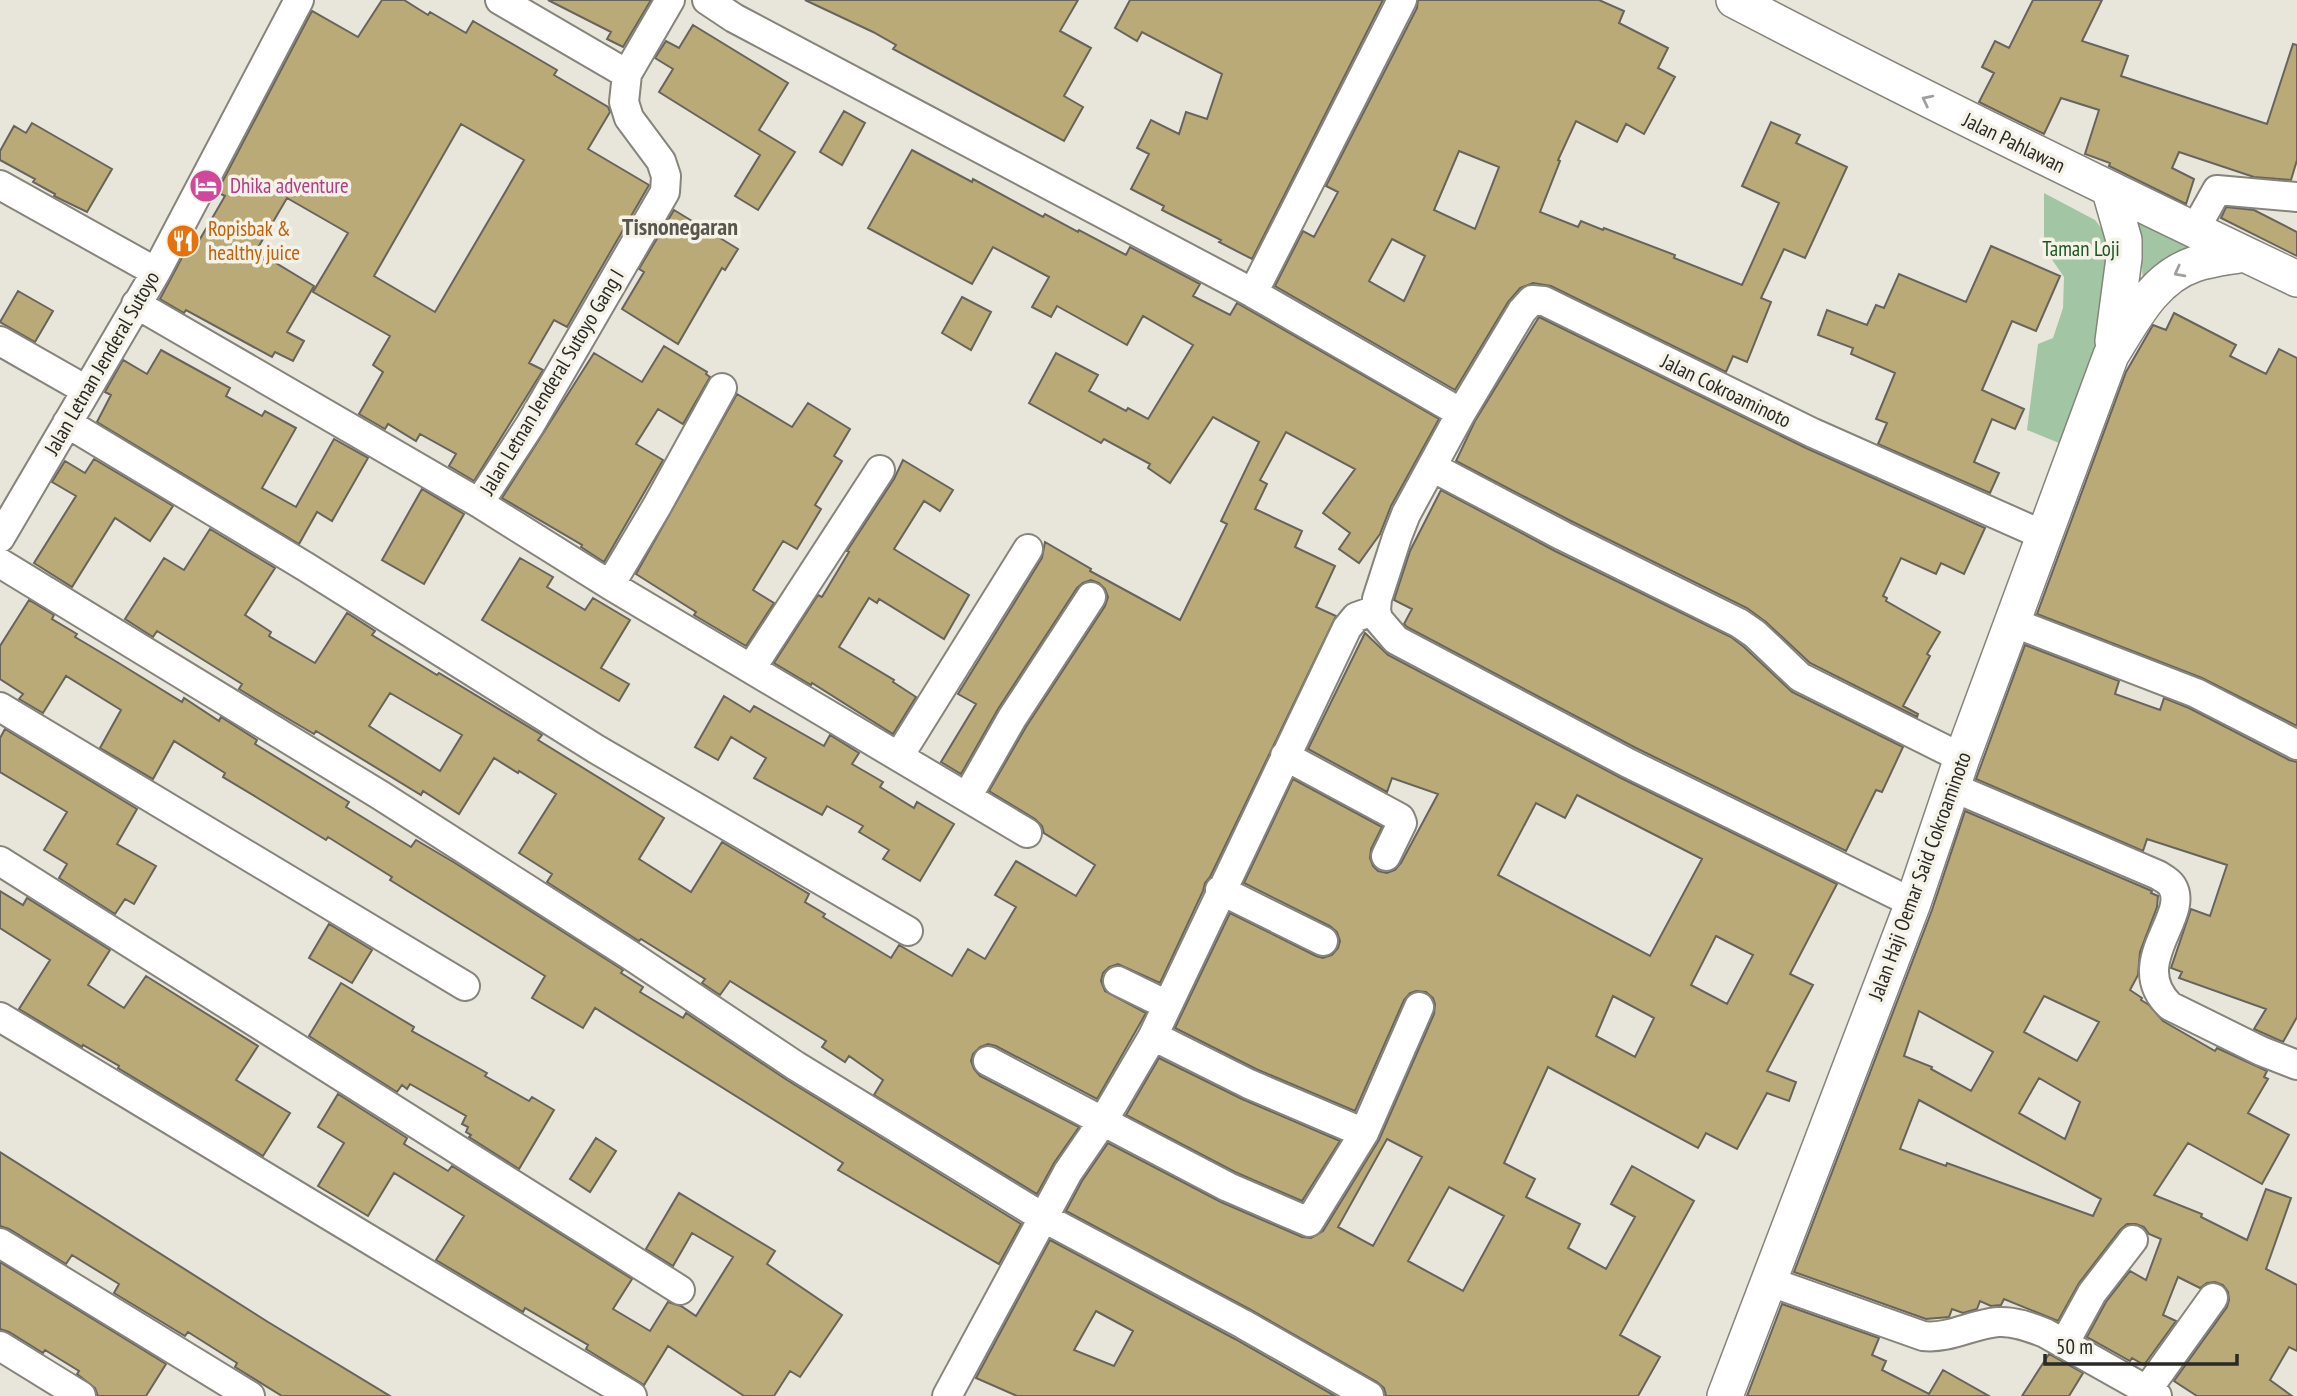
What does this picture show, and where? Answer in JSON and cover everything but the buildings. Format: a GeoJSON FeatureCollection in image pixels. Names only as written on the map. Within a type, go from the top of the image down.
{"type":"FeatureCollection","features":[{"type":"Feature","properties":{"kind":"main road","name":"Jalan Pahlawan"},"geometry":{"type":"LineString","coordinates":[[1734,0],[1924,99],[2297,279]]}},
{"type":"Feature","properties":{"kind":"main road"},"geometry":{"type":"LineString","coordinates":[[2110,191],[2124,240],[2111,355]]}},
{"type":"Feature","properties":{"kind":"main road"},"geometry":{"type":"LineString","coordinates":[[2111,355],[2140,308],[2168,278],[2194,264],[2244,254]]}},
{"type":"Feature","properties":{"kind":"main road","name":"Jalan Haji Oemar Said Cokroaminoto"},"geometry":{"type":"LineString","coordinates":[[1725,1396],[1913,903],[1957,772],[2111,355]]}},
{"type":"Feature","properties":{"kind":"street","name":"Jalan Letnan Jenderal Sutoyo"},"geometry":{"type":"LineString","coordinates":[[0,538],[156,272],[299,0]]}},
{"type":"Feature","properties":{"kind":"street"},"geometry":{"type":"LineString","coordinates":[[500,0],[627,74],[670,0]]}},
{"type":"Feature","properties":{"kind":"street"},"geometry":{"type":"LineString","coordinates":[[707,0],[734,18],[1253,293],[1461,413],[1406,514],[1377,599],[1378,619],[1396,640],[1628,763],[1913,903]]}},
{"type":"Feature","properties":{"kind":"street"},"geometry":{"type":"LineString","coordinates":[[1253,293],[1402,0]]}},
{"type":"Feature","properties":{"kind":"street","name":"Jalan Letnan Jenderal Sutoyo Gang I"},"geometry":{"type":"LineString","coordinates":[[479,503],[530,425],[665,192],[666,176],[661,161],[629,118],[624,102],[627,74]]}},
{"type":"Feature","properties":{"kind":"street"},"geometry":{"type":"LineString","coordinates":[[0,185],[156,272]]}},
{"type":"Feature","properties":{"kind":"street"},"geometry":{"type":"LineString","coordinates":[[2194,231],[2217,190],[2297,197]]}},
{"type":"Feature","properties":{"kind":"street","name":"Jalan Cokroaminoto"},"geometry":{"type":"LineString","coordinates":[[1461,413],[1522,312],[1532,300],[1537,300],[1812,433],[2043,535]]}},
{"type":"Feature","properties":{"kind":"street"},"geometry":{"type":"LineString","coordinates":[[136,304],[479,503],[1027,834]]}},
{"type":"Feature","properties":{"kind":"street"},"geometry":{"type":"LineString","coordinates":[[0,341],[86,390]]}},
{"type":"Feature","properties":{"kind":"street"},"geometry":{"type":"LineString","coordinates":[[610,584],[657,506],[722,388]]}},
{"type":"Feature","properties":{"kind":"street"},"geometry":{"type":"LineString","coordinates":[[67,423],[306,567],[596,750],[908,931]]}},
{"type":"Feature","properties":{"kind":"street"},"geometry":{"type":"LineString","coordinates":[[1432,467],[1563,537],[1739,623],[1755,634],[1800,677],[1957,772],[2168,881],[2175,893],[2154,966],[2154,984],[2159,996],[2170,1006],[2238,1040],[2297,1065]]}},
{"type":"Feature","properties":{"kind":"street"},"geometry":{"type":"LineString","coordinates":[[752,667],[880,470]]}},
{"type":"Feature","properties":{"kind":"street"},"geometry":{"type":"LineString","coordinates":[[899,756],[1028,549]]}},
{"type":"Feature","properties":{"kind":"street"},"geometry":{"type":"LineString","coordinates":[[0,564],[380,795],[630,955],[796,1066],[1044,1218],[1243,1324],[1368,1396]]}},
{"type":"Feature","properties":{"kind":"street"},"geometry":{"type":"LineString","coordinates":[[967,797],[1012,718],[1091,597]]}},
{"type":"Feature","properties":{"kind":"street"},"geometry":{"type":"LineString","coordinates":[[952,1395],[1068,1172],[1103,1121],[1153,1036],[1220,890],[1347,628],[1356,617],[1376,610]]}},
{"type":"Feature","properties":{"kind":"street"},"geometry":{"type":"LineString","coordinates":[[2012,622],[2184,688],[2297,745]]}},
{"type":"Feature","properties":{"kind":"street"},"geometry":{"type":"LineString","coordinates":[[0,707],[465,986]]}},
{"type":"Feature","properties":{"kind":"street"},"geometry":{"type":"LineString","coordinates":[[1285,756],[1399,818],[1402,823],[1386,856]]}},
{"type":"Feature","properties":{"kind":"street"},"geometry":{"type":"LineString","coordinates":[[0,861],[680,1290]]}},
{"type":"Feature","properties":{"kind":"street"},"geometry":{"type":"LineString","coordinates":[[1220,890],[1323,941]]}},
{"type":"Feature","properties":{"kind":"street"},"geometry":{"type":"LineString","coordinates":[[1118,981],[1167,1005]]}},
{"type":"Feature","properties":{"kind":"street"},"geometry":{"type":"LineString","coordinates":[[988,1061],[1228,1187],[1309,1222],[1364,1133],[1419,1007]]}},
{"type":"Feature","properties":{"kind":"street"},"geometry":{"type":"LineString","coordinates":[[0,1017],[218,1147],[431,1279],[632,1396]]}},
{"type":"Feature","properties":{"kind":"street"},"geometry":{"type":"LineString","coordinates":[[1153,1036],[1249,1084],[1364,1133]]}},
{"type":"Feature","properties":{"kind":"street"},"geometry":{"type":"LineString","coordinates":[[2064,1344],[2092,1293],[2133,1240]]}},
{"type":"Feature","properties":{"kind":"street"},"geometry":{"type":"LineString","coordinates":[[0,1243],[250,1396]]}},
{"type":"Feature","properties":{"kind":"street"},"geometry":{"type":"LineString","coordinates":[[1769,1281],[1923,1336],[1941,1337],[1999,1322],[2028,1326],[2152,1393],[2213,1298]]}},
{"type":"Feature","properties":{"kind":"street"},"geometry":{"type":"LineString","coordinates":[[0,1346],[81,1396]]}},
{"type":"Feature","properties":{"kind":"green space","name":"Taman Loji"},"geometry":{"type":"Polygon","coordinates":[[[2044,193],[2095,220],[2110,239],[2101,351],[2064,445],[2027,430],[2038,344],[2053,338],[2063,308],[2064,277],[2044,248],[2044,193]]]}},
{"type":"Feature","properties":{"kind":"green space"},"geometry":{"type":"Polygon","coordinates":[[[2139,222],[2192,247],[2143,282],[2139,222]]]}},
{"type":"Feature","properties":{"kind":"place","name":"Dhika adventure"},"geometry":{"type":"Point","coordinates":[206,186]}},
{"type":"Feature","properties":{"kind":"place","name":"Ropisbak & healthy juice"},"geometry":{"type":"Point","coordinates":[183,241]}},
{"type":"Feature","properties":{"kind":"district","name":"Tisnonegaran"},"geometry":{"type":"Point","coordinates":[680,227]}}]}
